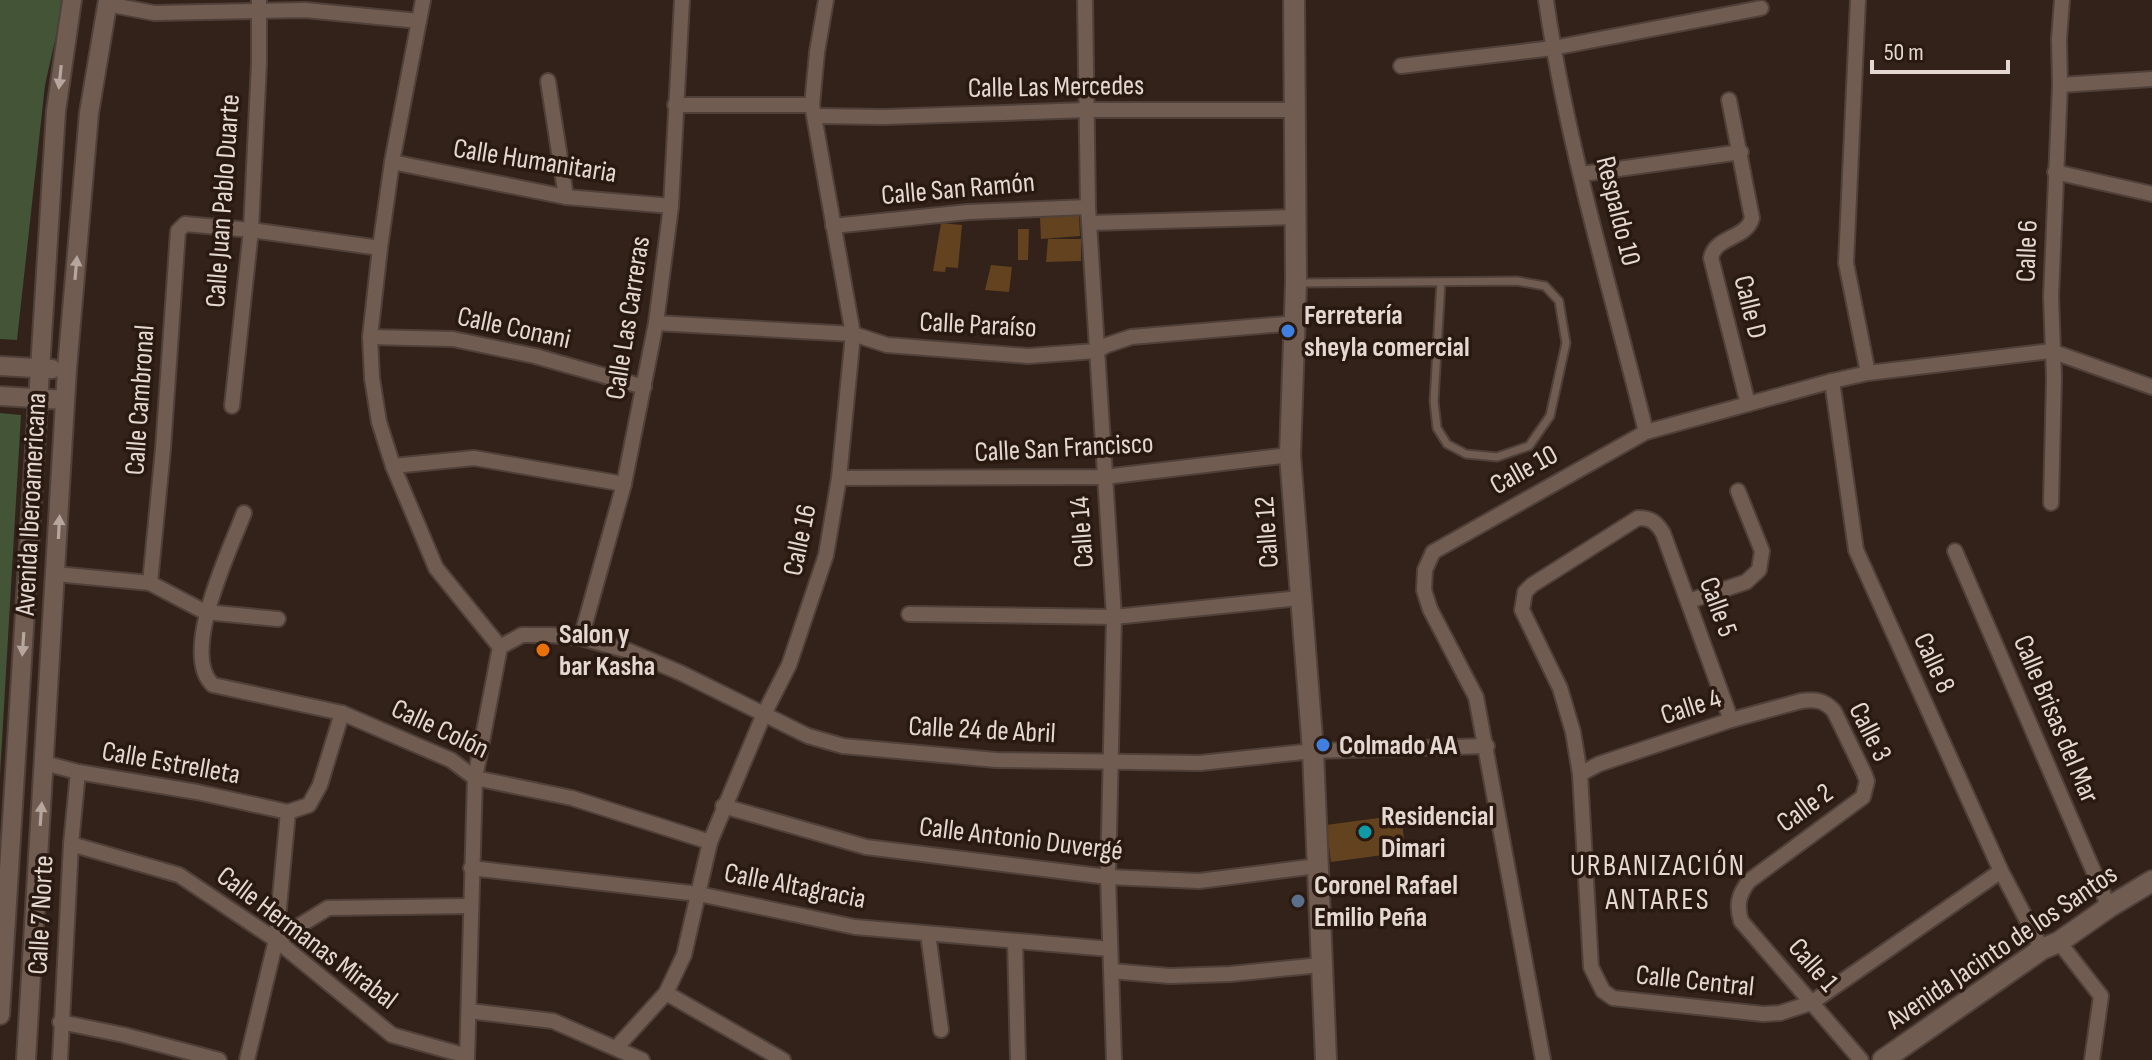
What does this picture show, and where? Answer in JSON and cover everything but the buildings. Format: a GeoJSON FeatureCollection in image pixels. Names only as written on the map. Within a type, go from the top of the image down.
{"type":"FeatureCollection","features":[{"type":"Feature","properties":{"kind":"main road","name":"Calle 12"},"geometry":{"type":"LineString","coordinates":[[1294,0],[1297,217],[1290,455],[1313,751],[1326,1060]]}},
{"type":"Feature","properties":{"kind":"main road","name":"Avenida Jacinto de los Santos"},"geometry":{"type":"LineString","coordinates":[[1883,1060],[2152,881]]}},
{"type":"Feature","properties":{"kind":"street","name":"Avenida Iberoamericana"},"geometry":{"type":"LineString","coordinates":[[0,1015],[56,111],[72,0]]}},
{"type":"Feature","properties":{"kind":"street"},"geometry":{"type":"LineString","coordinates":[[423,0],[392,162],[370,337],[379,422],[393,466],[436,568],[500,647],[475,778],[467,1058]]}},
{"type":"Feature","properties":{"kind":"street","name":"Calle Las Carreras"},"geometry":{"type":"LineString","coordinates":[[581,638],[624,484],[656,323],[671,206],[682,0]]}},
{"type":"Feature","properties":{"kind":"street","name":"Calle 16"},"geometry":{"type":"LineString","coordinates":[[616,1048],[666,993],[684,955],[710,842],[764,714],[789,665],[826,555],[839,478],[853,334],[814,110],[817,52],[826,0]]}},
{"type":"Feature","properties":{"kind":"street","name":"Calle 14"},"geometry":{"type":"LineString","coordinates":[[1085,0],[1088,207],[1114,617],[1108,877],[1114,1060]]}},
{"type":"Feature","properties":{"kind":"street","name":"Respaldo 10"},"geometry":{"type":"LineString","coordinates":[[1546,0],[1553,48],[1582,174],[1646,432]]}},
{"type":"Feature","properties":{"kind":"street"},"geometry":{"type":"LineString","coordinates":[[1858,0],[1846,252],[1868,373]]}},
{"type":"Feature","properties":{"kind":"street","name":"Calle 6"},"geometry":{"type":"LineString","coordinates":[[2051,503],[2054,378],[2051,351],[2062,0]]}},
{"type":"Feature","properties":{"kind":"street","name":"Avenida Iberoamericana"},"geometry":{"type":"LineString","coordinates":[[26,1060],[67,369],[89,113],[107,2]]}},
{"type":"Feature","properties":{"kind":"street"},"geometry":{"type":"LineString","coordinates":[[107,2],[154,13],[259,5],[419,21]]}},
{"type":"Feature","properties":{"kind":"street","name":"Calle Juan Pablo Duarte"},"geometry":{"type":"LineString","coordinates":[[232,406],[251,230],[259,5]]}},
{"type":"Feature","properties":{"kind":"street"},"geometry":{"type":"LineString","coordinates":[[1401,66],[1553,48],[1761,8]]}},
{"type":"Feature","properties":{"kind":"street"},"geometry":{"type":"LineString","coordinates":[[2060,85],[2152,79]]}},
{"type":"Feature","properties":{"kind":"street"},"geometry":{"type":"LineString","coordinates":[[548,81],[566,197]]}},
{"type":"Feature","properties":{"kind":"street","name":"Calle D"},"geometry":{"type":"LineString","coordinates":[[1729,100],[1741,152],[1751,223],[1717,246],[1711,258],[1748,404]]}},
{"type":"Feature","properties":{"kind":"street","name":"Calle Las Mercedes"},"geometry":{"type":"LineString","coordinates":[[675,105],[814,110],[884,117],[1088,110],[1296,110]]}},
{"type":"Feature","properties":{"kind":"street"},"geometry":{"type":"LineString","coordinates":[[1582,174],[1741,152]]}},
{"type":"Feature","properties":{"kind":"street","name":"Calle Humanitaria"},"geometry":{"type":"LineString","coordinates":[[392,162],[566,197],[671,206]]}},
{"type":"Feature","properties":{"kind":"street"},"geometry":{"type":"LineString","coordinates":[[2055,172],[2152,194]]}},
{"type":"Feature","properties":{"kind":"street","name":"Calle San Ramón"},"geometry":{"type":"LineString","coordinates":[[833,226],[980,211],[1088,207]]}},
{"type":"Feature","properties":{"kind":"street"},"geometry":{"type":"LineString","coordinates":[[1090,223],[1297,217]]}},
{"type":"Feature","properties":{"kind":"street","name":"Calle Cambronal"},"geometry":{"type":"LineString","coordinates":[[150,583],[178,231],[185,224],[251,230]]}},
{"type":"Feature","properties":{"kind":"street"},"geometry":{"type":"LineString","coordinates":[[251,230],[380,248]]}},
{"type":"Feature","properties":{"kind":"street","name":"Calle Paraíso"},"geometry":{"type":"LineString","coordinates":[[656,323],[853,334],[887,345],[1028,356],[1096,351],[1131,337],[1296,323]]}},
{"type":"Feature","properties":{"kind":"street","name":"Calle Conani"},"geometry":{"type":"LineString","coordinates":[[370,337],[453,339],[535,356],[644,387]]}},
{"type":"Feature","properties":{"kind":"street","name":"Calle 10"},"geometry":{"type":"LineString","coordinates":[[1543,1060],[1476,697],[1430,609],[1424,590],[1425,570],[1433,552],[1646,432],[1832,381],[1868,373],[2051,351],[2152,387]]}},
{"type":"Feature","properties":{"kind":"street"},"geometry":{"type":"LineString","coordinates":[[0,366],[67,369]]}},
{"type":"Feature","properties":{"kind":"street","name":"Calle 8"},"geometry":{"type":"LineString","coordinates":[[1832,381],[1856,550],[2001,871],[2051,946],[2101,996],[2092,1060]]}},
{"type":"Feature","properties":{"kind":"street"},"geometry":{"type":"LineString","coordinates":[[0,396],[65,400]]}},
{"type":"Feature","properties":{"kind":"street","name":"Calle San Francisco"},"geometry":{"type":"LineString","coordinates":[[839,478],[1104,477],[1290,455]]}},
{"type":"Feature","properties":{"kind":"street"},"geometry":{"type":"LineString","coordinates":[[393,466],[474,458],[624,484]]}},
{"type":"Feature","properties":{"kind":"street"},"geometry":{"type":"LineString","coordinates":[[1689,601],[1746,582],[1759,570],[1762,551],[1738,491]]}},
{"type":"Feature","properties":{"kind":"street"},"geometry":{"type":"LineString","coordinates":[[205,612],[244,513]]}},
{"type":"Feature","properties":{"kind":"street","name":"Calle 5"},"geometry":{"type":"LineString","coordinates":[[1522,601],[1532,585],[1629,523],[1638,518],[1648,518],[1657,523],[1689,601],[1731,720]]}},
{"type":"Feature","properties":{"kind":"street","name":"Calle Brisas del Mar"},"geometry":{"type":"LineString","coordinates":[[1955,551],[2109,907]]}},
{"type":"Feature","properties":{"kind":"street"},"geometry":{"type":"LineString","coordinates":[[56,574],[150,583],[205,612],[278,619]]}},
{"type":"Feature","properties":{"kind":"street"},"geometry":{"type":"LineString","coordinates":[[909,614],[1114,617],[1300,598]]}},
{"type":"Feature","properties":{"kind":"street","name":"Calle Central"},"geometry":{"type":"LineString","coordinates":[[1522,601],[1526,619],[1560,688],[1573,732],[1580,774],[1591,967],[1603,991],[1613,998],[1763,1014],[1789,1011],[1811,1003],[2001,871]]}},
{"type":"Feature","properties":{"kind":"street","name":"Calle Colón"},"geometry":{"type":"LineString","coordinates":[[205,612],[201,669],[213,685],[342,713],[451,760],[475,778],[572,798],[710,842]]}},
{"type":"Feature","properties":{"kind":"street","name":"Calle 24 de Abril"},"geometry":{"type":"LineString","coordinates":[[500,647],[522,635],[581,638],[629,651],[681,673],[808,736],[843,746],[996,760],[1200,763],[1313,751],[1487,746]]}},
{"type":"Feature","properties":{"kind":"street","name":"Calle 4"},"geometry":{"type":"LineString","coordinates":[[1580,774],[1599,764],[1731,720],[1801,701],[1821,700]]}},
{"type":"Feature","properties":{"kind":"street","name":"Calle 3"},"geometry":{"type":"LineString","coordinates":[[1821,700],[1834,711],[1864,773],[1866,789]]}},
{"type":"Feature","properties":{"kind":"street"},"geometry":{"type":"LineString","coordinates":[[247,1060],[276,940],[288,812],[309,805],[320,785],[342,713]]}},
{"type":"Feature","properties":{"kind":"street","name":"Calle Estrelleta"},"geometry":{"type":"LineString","coordinates":[[44,763],[288,812]]}},
{"type":"Feature","properties":{"kind":"street","name":"Calle 7 Norte"},"geometry":{"type":"LineString","coordinates":[[60,1060],[71,844],[78,772]]}},
{"type":"Feature","properties":{"kind":"street","name":"Calle 2"},"geometry":{"type":"LineString","coordinates":[[1739,899],[1749,881],[1858,802],[1866,789]]}},
{"type":"Feature","properties":{"kind":"street","name":"Calle Antonio Duvergé"},"geometry":{"type":"LineString","coordinates":[[723,806],[866,847],[1108,877],[1199,881],[1317,866]]}},
{"type":"Feature","properties":{"kind":"street","name":"Calle Hermanas Mirabal"},"geometry":{"type":"LineString","coordinates":[[71,844],[179,875],[276,940],[392,1035],[467,1058]]}},
{"type":"Feature","properties":{"kind":"street","name":"Calle Altagracia"},"geometry":{"type":"LineString","coordinates":[[471,868],[699,894],[855,927],[1110,949]]}},
{"type":"Feature","properties":{"kind":"street","name":"Calle 1"},"geometry":{"type":"LineString","coordinates":[[1739,899],[1741,921],[1861,1060]]}},
{"type":"Feature","properties":{"kind":"street"},"geometry":{"type":"LineString","coordinates":[[276,940],[328,908],[470,906]]}},
{"type":"Feature","properties":{"kind":"street"},"geometry":{"type":"LineString","coordinates":[[928,934],[941,1030]]}},
{"type":"Feature","properties":{"kind":"street"},"geometry":{"type":"LineString","coordinates":[[1015,942],[1018,1060]]}},
{"type":"Feature","properties":{"kind":"street"},"geometry":{"type":"LineString","coordinates":[[1111,971],[1170,976],[1321,965]]}},
{"type":"Feature","properties":{"kind":"street"},"geometry":{"type":"LineString","coordinates":[[666,993],[783,1060]]}},
{"type":"Feature","properties":{"kind":"street"},"geometry":{"type":"LineString","coordinates":[[469,1011],[553,1021],[642,1060]]}},
{"type":"Feature","properties":{"kind":"street"},"geometry":{"type":"LineString","coordinates":[[60,1022],[219,1060]]}},
{"type":"Feature","properties":{"kind":"lane"},"geometry":{"type":"LineString","coordinates":[[1296,283],[1517,281],[1545,286],[1559,301],[1566,343],[1550,416],[1529,446],[1497,457],[1466,454],[1447,444],[1437,428],[1434,401],[1441,282]]}},
{"type":"Feature","properties":{"kind":"green space"},"geometry":{"type":"Polygon","coordinates":[[[0,0],[64,0],[45,85],[17,340],[0,339],[0,0]]]}},
{"type":"Feature","properties":{"kind":"green space"},"geometry":{"type":"Polygon","coordinates":[[[0,413],[21,415],[0,775],[0,413]]]}},
{"type":"Feature","properties":{"kind":"place","name":"Ferretería sheyla comercial"},"geometry":{"type":"Point","coordinates":[1288,331]}},
{"type":"Feature","properties":{"kind":"place","name":"Salon y bar Kasha"},"geometry":{"type":"Point","coordinates":[543,650]}},
{"type":"Feature","properties":{"kind":"place","name":"Colmado AA"},"geometry":{"type":"Point","coordinates":[1323,745]}},
{"type":"Feature","properties":{"kind":"place","name":"Residencial Dimari"},"geometry":{"type":"Point","coordinates":[1365,832]}},
{"type":"Feature","properties":{"kind":"place","name":"Coronel Rafael Emilio Peña"},"geometry":{"type":"Point","coordinates":[1298,901]}},
{"type":"Feature","properties":{"kind":"district","name":"URBANIZACIÓN ANTARES"},"geometry":{"type":"Point","coordinates":[1658,883]}}]}
